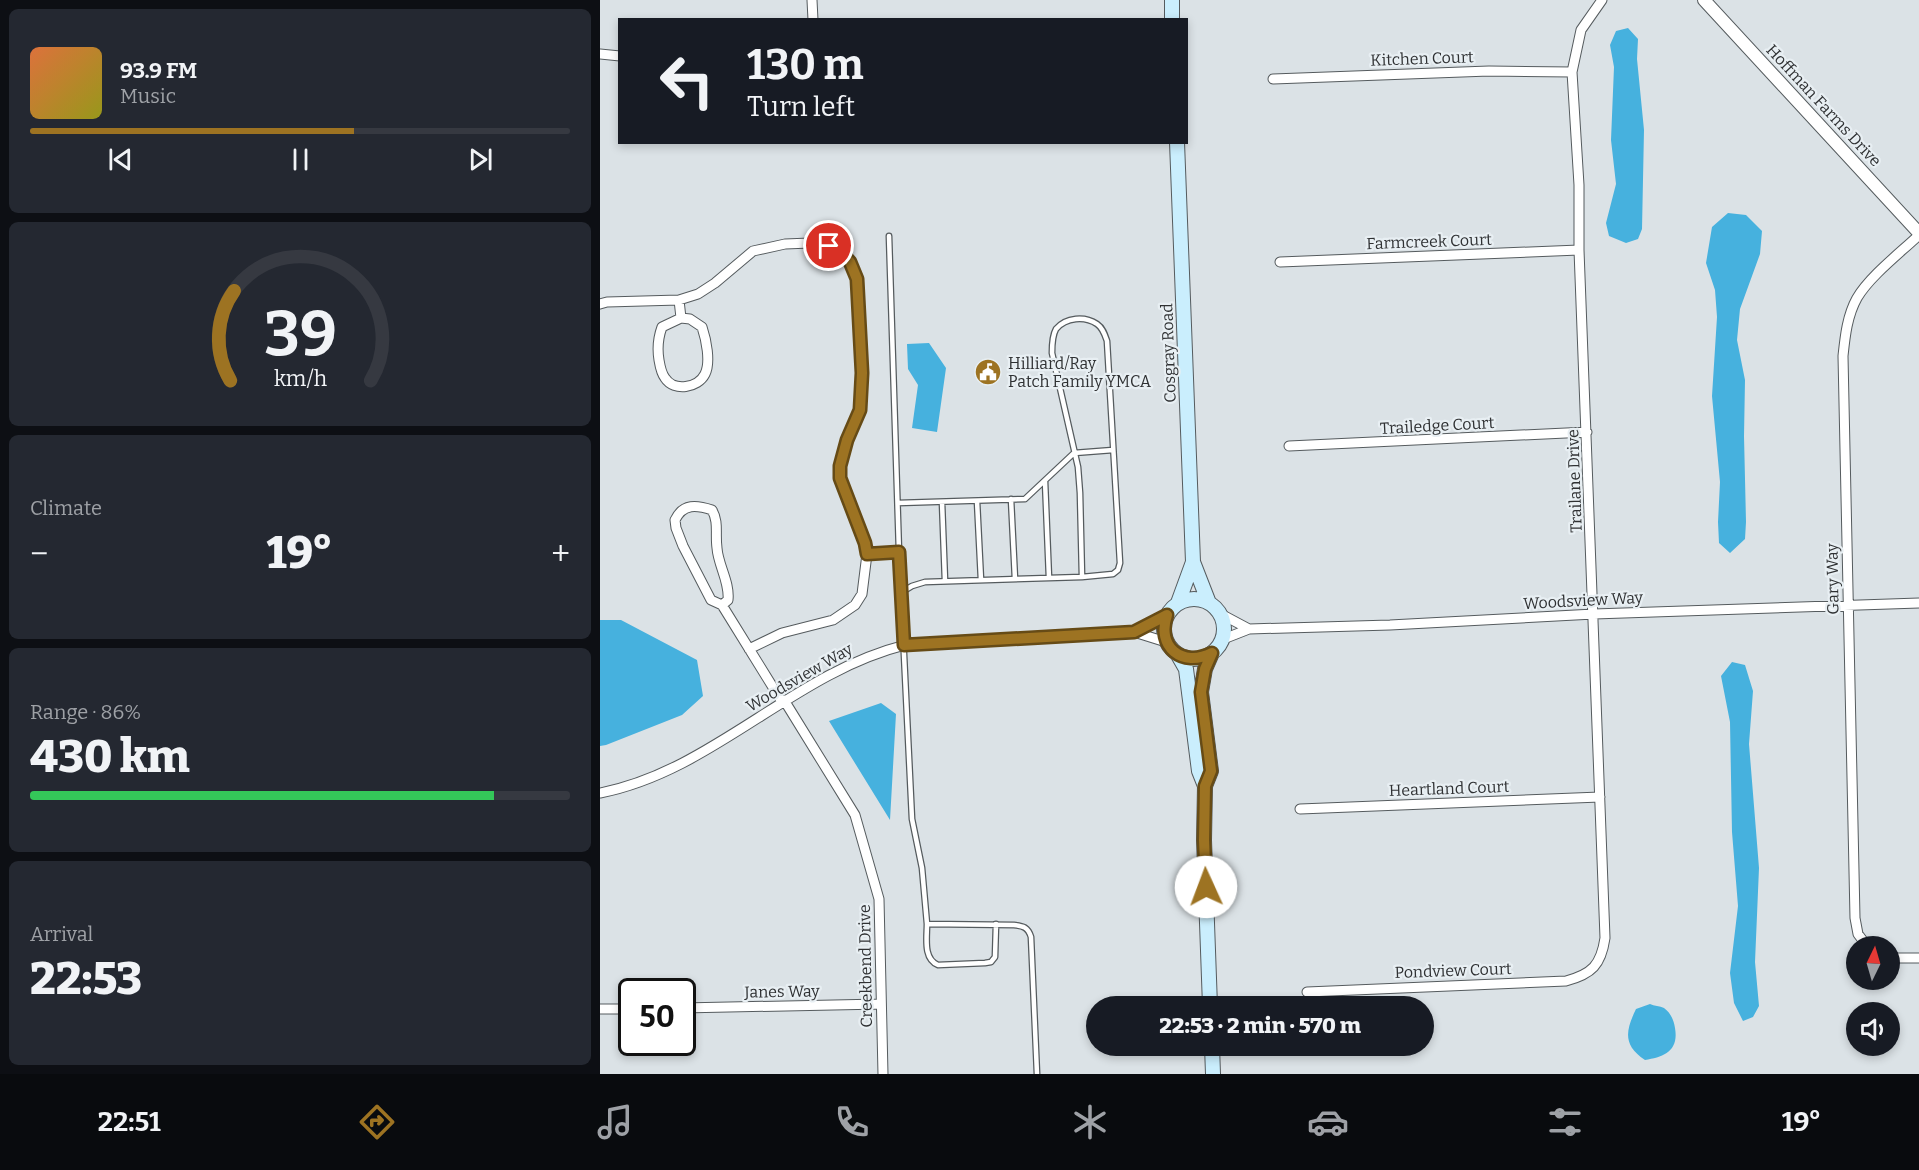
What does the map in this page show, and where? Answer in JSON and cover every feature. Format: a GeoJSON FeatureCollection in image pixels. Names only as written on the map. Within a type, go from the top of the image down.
{"type":"FeatureCollection","features":[{"type":"Feature","properties":{"kind":"main road"},"geometry":{"type":"LineString","coordinates":[[1172,0],[1172,18]]}},
{"type":"Feature","properties":{"kind":"main road","name":"Cosgray Road"},"geometry":{"type":"LineString","coordinates":[[1177,144],[1193,561],[1178,603]]}},
{"type":"Feature","properties":{"kind":"main road","name":"Cosgray Road"},"geometry":{"type":"LineString","coordinates":[[1193,561],[1214,608]]}},
{"type":"Feature","properties":{"kind":"main road"},"geometry":{"type":"LineString","coordinates":[[1205,786],[1198,771],[1186,669],[1178,655],[1166,642],[1164,633],[1167,615],[1178,603],[1193,599],[1214,608],[1224,626],[1221,640],[1205,669],[1201,692],[1211,771],[1205,786],[1204,840],[1210,996]]}},
{"type":"Feature","properties":{"kind":"main road"},"geometry":{"type":"LineString","coordinates":[[1178,655],[1191,659],[1212,653]]}},
{"type":"Feature","properties":{"kind":"main road"},"geometry":{"type":"LineString","coordinates":[[1212,1056],[1213,1074]]}},
{"type":"Feature","properties":{"kind":"street"},"geometry":{"type":"LineString","coordinates":[[812,0],[813,18]]}},
{"type":"Feature","properties":{"kind":"street","name":"Trailane Drive"},"geometry":{"type":"LineString","coordinates":[[1596,966],[1603,953],[1605,938],[1578,173],[1572,72],[1581,30],[1602,0]]}},
{"type":"Feature","properties":{"kind":"street","name":"Hoffman Farms Drive"},"geometry":{"type":"LineString","coordinates":[[1704,0],[1919,234]]}},
{"type":"Feature","properties":{"kind":"street"},"geometry":{"type":"LineString","coordinates":[[600,54],[618,56]]}},
{"type":"Feature","properties":{"kind":"street","name":"Kitchen Court"},"geometry":{"type":"LineString","coordinates":[[1273,79],[1489,71],[1572,72]]}},
{"type":"Feature","properties":{"kind":"street","name":"Gary Way"},"geometry":{"type":"LineString","coordinates":[[1860,936],[1855,918],[1842,356],[1845,329],[1857,298],[1878,273],[1919,234]]}},
{"type":"Feature","properties":{"kind":"street"},"geometry":{"type":"LineString","coordinates":[[600,304],[679,300],[698,294],[715,283],[753,251],[784,244],[810,243],[829,246],[842,253],[850,262],[857,279],[862,373],[860,410],[847,440],[840,466],[840,478],[867,554],[862,594],[846,613],[820,624],[782,633],[749,648]]}},
{"type":"Feature","properties":{"kind":"street","name":"Farmcreek Court"},"geometry":{"type":"LineString","coordinates":[[1280,261],[1580,250]]}},
{"type":"Feature","properties":{"kind":"street"},"geometry":{"type":"LineString","coordinates":[[679,300],[681,318]]}},
{"type":"Feature","properties":{"kind":"street"},"geometry":{"type":"LineString","coordinates":[[681,318],[690,319],[702,327],[707,361],[706,373],[700,381],[693,385],[678,387],[665,379],[658,342],[662,327],[681,318]]}},
{"type":"Feature","properties":{"kind":"street","name":"Trailedge Court"},"geometry":{"type":"LineString","coordinates":[[1288,446],[1587,432]]}},
{"type":"Feature","properties":{"kind":"street","name":"Creekbend Drive"},"geometry":{"type":"LineString","coordinates":[[722,605],[728,600],[729,592],[717,547],[716,516],[712,510],[699,505],[687,507],[676,516],[676,528],[711,600],[722,605],[855,815],[879,899],[883,1074]]}},
{"type":"Feature","properties":{"kind":"street","name":"Woodsview Way"},"geometry":{"type":"LineString","coordinates":[[1221,640],[1249,628],[1389,625],[1594,614],[1919,603]]}},
{"type":"Feature","properties":{"kind":"street","name":"Woodsview Way"},"geometry":{"type":"LineString","coordinates":[[1214,608],[1249,628]]}},
{"type":"Feature","properties":{"kind":"street","name":"Woodsview Way"},"geometry":{"type":"LineString","coordinates":[[1134,632],[1167,615]]}},
{"type":"Feature","properties":{"kind":"street","name":"Woodsview Way"},"geometry":{"type":"LineString","coordinates":[[600,793],[646,780],[696,756],[834,671],[879,651],[904,645],[1134,632],[1166,642]]}},
{"type":"Feature","properties":{"kind":"street","name":"Heartland Court"},"geometry":{"type":"LineString","coordinates":[[1300,809],[1600,797]]}},
{"type":"Feature","properties":{"kind":"street"},"geometry":{"type":"LineString","coordinates":[[1900,957],[1919,958]]}},
{"type":"Feature","properties":{"kind":"street","name":"Pondview Court"},"geometry":{"type":"LineString","coordinates":[[1307,992],[1566,981],[1582,977],[1596,966]]}},
{"type":"Feature","properties":{"kind":"street","name":"Janes Way"},"geometry":{"type":"LineString","coordinates":[[696,1008],[881,1004]]}},
{"type":"Feature","properties":{"kind":"street"},"geometry":{"type":"LineString","coordinates":[[600,1009],[618,1009]]}},
{"type":"Feature","properties":{"kind":"lane"},"geometry":{"type":"LineString","coordinates":[[889,236],[899,552],[912,819],[922,868],[928,957],[931,962],[938,965],[990,962],[995,957],[996,924]]}},
{"type":"Feature","properties":{"kind":"lane"},"geometry":{"type":"LineString","coordinates":[[902,592],[925,582],[1082,577],[1113,574],[1118,570],[1120,563],[1107,341],[1097,324],[1083,318],[1069,321],[1056,329],[1052,345],[1078,467],[1082,577]]}},
{"type":"Feature","properties":{"kind":"lane"},"geometry":{"type":"LineString","coordinates":[[898,503],[1025,499],[1074,453],[1113,450]]}},
{"type":"Feature","properties":{"kind":"lane"},"geometry":{"type":"LineString","coordinates":[[1045,481],[1048,578]]}},
{"type":"Feature","properties":{"kind":"lane"},"geometry":{"type":"LineString","coordinates":[[1011,499],[1015,579]]}},
{"type":"Feature","properties":{"kind":"lane"},"geometry":{"type":"LineString","coordinates":[[977,501],[981,580]]}},
{"type":"Feature","properties":{"kind":"lane"},"geometry":{"type":"LineString","coordinates":[[942,502],[945,581]]}},
{"type":"Feature","properties":{"kind":"lane"},"geometry":{"type":"LineString","coordinates":[[867,554],[899,552]]}},
{"type":"Feature","properties":{"kind":"lane"},"geometry":{"type":"LineString","coordinates":[[927,924],[996,924],[1024,926],[1029,931],[1037,1074]]}},
{"type":"Feature","properties":{"kind":"water"},"geometry":{"type":"Polygon","coordinates":[[[1628,28],[1638,39],[1637,59],[1644,130],[1642,229],[1638,239],[1626,243],[1609,236],[1606,223],[1616,184],[1611,140],[1614,67],[1610,45],[1616,31],[1628,28]]]}},
{"type":"Feature","properties":{"kind":"water"},"geometry":{"type":"Polygon","coordinates":[[[1728,213],[1746,215],[1762,231],[1760,254],[1740,309],[1737,340],[1745,380],[1746,522],[1745,539],[1730,553],[1719,543],[1720,482],[1712,396],[1717,317],[1715,290],[1706,263],[1712,227],[1728,213]]]}},
{"type":"Feature","properties":{"kind":"water"},"geometry":{"type":"Polygon","coordinates":[[[929,343],[946,368],[937,432],[912,428],[918,385],[908,369],[907,344],[929,343]]]}},
{"type":"Feature","properties":{"kind":"water"},"geometry":{"type":"Polygon","coordinates":[[[600,620],[621,620],[697,660],[703,696],[682,715],[600,746],[600,620]]]}},
{"type":"Feature","properties":{"kind":"water"},"geometry":{"type":"Polygon","coordinates":[[[1732,662],[1745,665],[1753,691],[1749,744],[1759,868],[1755,962],[1759,1006],[1753,1017],[1743,1021],[1734,1003],[1730,973],[1738,906],[1732,832],[1730,722],[1721,676],[1732,662]]]}},
{"type":"Feature","properties":{"kind":"water"},"geometry":{"type":"Polygon","coordinates":[[[881,703],[896,714],[890,820],[829,721],[881,703]]]}},
{"type":"Feature","properties":{"kind":"water"},"geometry":{"type":"Polygon","coordinates":[[[1650,1004],[1669,1012],[1676,1036],[1669,1052],[1645,1060],[1632,1049],[1628,1030],[1636,1009],[1650,1004]]]}},
{"type":"Feature","properties":{"kind":"place","name":"Hilliard/Ray Patch Family YMCA"},"geometry":{"type":"Point","coordinates":[988,372]}},
{"type":"Feature","properties":{"kind":"route"},"geometry":{"type":"LineString","coordinates":[[829,246],[842,253],[850,262],[857,279],[862,373],[860,410],[847,440],[840,466],[840,478],[850,500],[867,554],[899,552],[904,645],[1134,632],[1167,615],[1164,624],[1166,642],[1178,655],[1191,659],[1205,657],[1212,653],[1205,669],[1201,692],[1211,771],[1205,786],[1206,887]]}}]}
